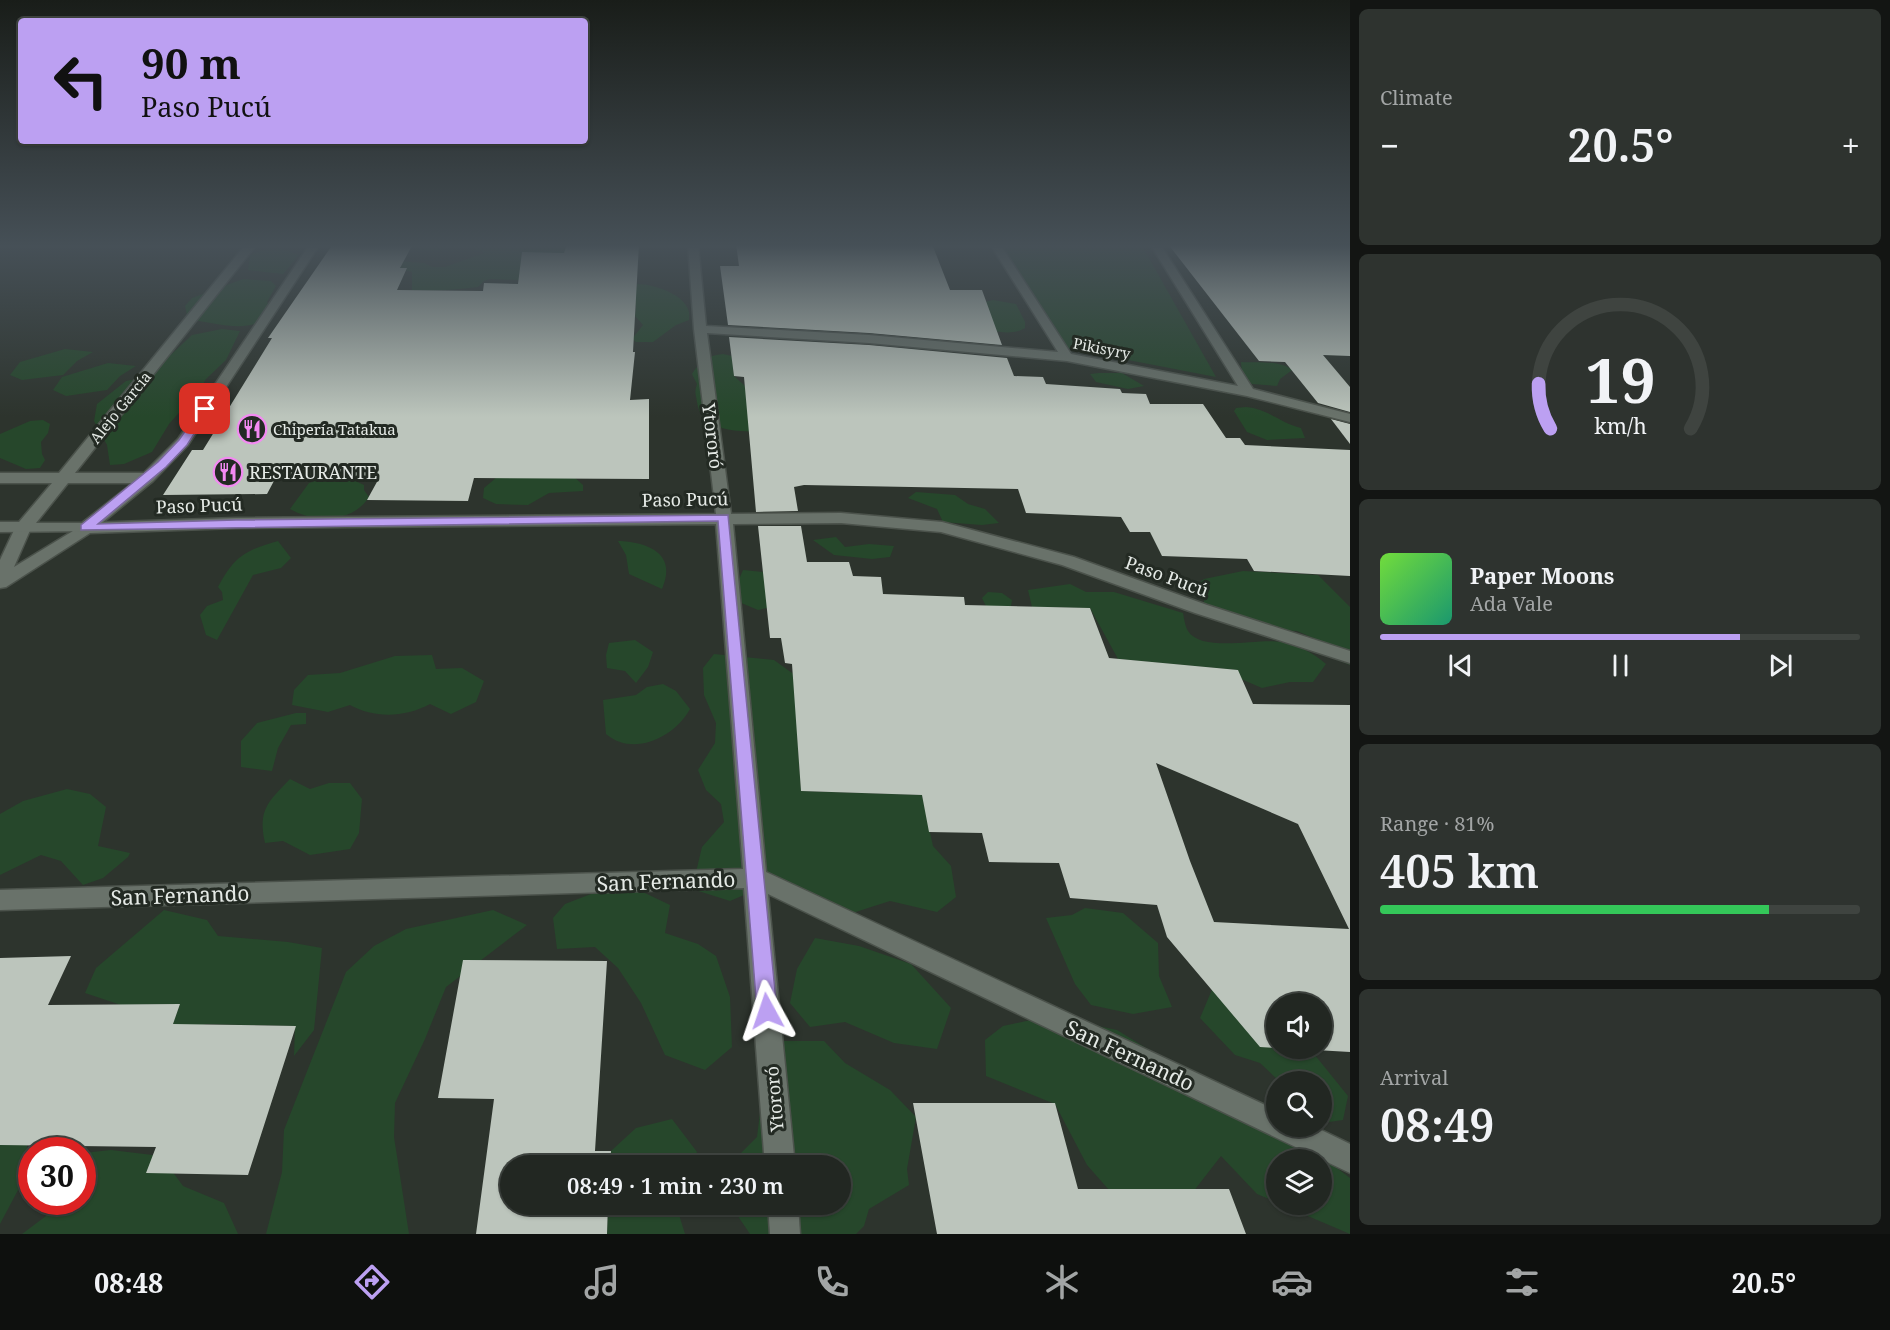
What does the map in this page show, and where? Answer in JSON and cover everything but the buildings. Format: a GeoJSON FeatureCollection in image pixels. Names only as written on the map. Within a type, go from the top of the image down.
{"type":"FeatureCollection","features":[{"type":"Feature","properties":{"kind":"street","name":"Alejo García"},"geometry":{"type":"LineString","coordinates":[[0,580],[23,528],[205,302]]}},
{"type":"Feature","properties":{"kind":"street","name":"Alejo García"},"geometry":{"type":"LineString","coordinates":[[0,580],[86,528],[148,478],[183,442],[277,302]]}},
{"type":"Feature","properties":{"kind":"street","name":"Ytororó"},"geometry":{"type":"LineString","coordinates":[[698,302],[724,518],[779,1155]]}},
{"type":"Feature","properties":{"kind":"street"},"geometry":{"type":"LineString","coordinates":[[1032,302],[1067,357]]}},
{"type":"Feature","properties":{"kind":"street"},"geometry":{"type":"LineString","coordinates":[[1191,302],[1248,392]]}},
{"type":"Feature","properties":{"kind":"street","name":"Pikisyry"},"geometry":{"type":"LineString","coordinates":[[700,329],[869,339],[1067,357],[1248,392],[1350,417]]}},
{"type":"Feature","properties":{"kind":"street","name":"Paso Pucú"},"geometry":{"type":"LineString","coordinates":[[0,478],[148,478]]}},
{"type":"Feature","properties":{"kind":"street","name":"Paso Pucú"},"geometry":{"type":"LineString","coordinates":[[0,527],[86,528],[236,523],[841,518],[942,527],[1068,561],[1201,609],[1350,657]]}},
{"type":"Feature","properties":{"kind":"street","name":"San Fernando"},"geometry":{"type":"LineString","coordinates":[[0,900],[756,878],[1266,1119]]}},
{"type":"Feature","properties":{"kind":"street"},"geometry":{"type":"LineString","coordinates":[[1304,1137],[1350,1159]]}},
{"type":"Feature","properties":{"kind":"street"},"geometry":{"type":"LineString","coordinates":[[784,1215],[785,1234]]}},
{"type":"Feature","properties":{"kind":"green space"},"geometry":{"type":"Polygon","coordinates":[[[189,302],[267,302],[272,310],[256,323],[236,326],[192,320],[187,315],[185,306],[189,302]]]}},
{"type":"Feature","properties":{"kind":"green space"},"geometry":{"type":"Polygon","coordinates":[[[683,302],[689,312],[689,320],[676,325],[653,342],[636,342],[632,339],[643,325],[635,316],[636,306],[633,303],[683,302]]]}},
{"type":"Feature","properties":{"kind":"green space"},"geometry":{"type":"Polygon","coordinates":[[[1002,302],[1016,304],[1025,322],[1025,328],[1007,332],[974,327],[976,304],[1002,302]]]}},
{"type":"Feature","properties":{"kind":"green space"},"geometry":{"type":"Polygon","coordinates":[[[1037,302],[1173,302],[1216,377],[1066,348],[1037,302]]]}},
{"type":"Feature","properties":{"kind":"green space"},"geometry":{"type":"Polygon","coordinates":[[[222,329],[240,331],[226,360],[206,379],[169,424],[152,452],[124,464],[110,465],[107,445],[94,421],[97,404],[126,381],[147,377],[192,335],[222,329]]]}},
{"type":"Feature","properties":{"kind":"green space"},"geometry":{"type":"Polygon","coordinates":[[[65,349],[93,352],[77,361],[63,375],[22,380],[10,375],[20,362],[65,349]]]}},
{"type":"Feature","properties":{"kind":"green space"},"geometry":{"type":"Polygon","coordinates":[[[723,354],[732,356],[734,376],[745,386],[760,431],[721,428],[705,419],[700,412],[696,393],[697,384],[692,374],[705,360],[723,354]]]}},
{"type":"Feature","properties":{"kind":"green space"},"geometry":{"type":"Polygon","coordinates":[[[1241,362],[1275,363],[1292,370],[1280,379],[1277,386],[1252,384],[1242,374],[1241,362]]]}},
{"type":"Feature","properties":{"kind":"green space"},"geometry":{"type":"Polygon","coordinates":[[[108,363],[136,366],[120,376],[107,390],[66,396],[53,390],[62,377],[108,363]]]}},
{"type":"Feature","properties":{"kind":"green space"},"geometry":{"type":"Polygon","coordinates":[[[1122,373],[1144,386],[1128,389],[1096,382],[1090,374],[1122,373]]]}},
{"type":"Feature","properties":{"kind":"green space"},"geometry":{"type":"Polygon","coordinates":[[[1236,408],[1261,410],[1301,428],[1305,438],[1267,440],[1247,432],[1234,411],[1236,408]]]}},
{"type":"Feature","properties":{"kind":"green space"},"geometry":{"type":"Polygon","coordinates":[[[43,420],[50,424],[48,433],[41,442],[45,460],[40,468],[26,469],[0,458],[0,434],[30,421],[43,420]]]}},
{"type":"Feature","properties":{"kind":"green space"},"geometry":{"type":"Polygon","coordinates":[[[572,475],[583,485],[583,491],[549,493],[528,505],[496,504],[483,498],[484,488],[496,478],[572,475]]]}},
{"type":"Feature","properties":{"kind":"green space"},"geometry":{"type":"Polygon","coordinates":[[[328,477],[351,479],[364,485],[364,490],[369,497],[353,512],[332,518],[310,517],[290,509],[309,483],[328,477]]]}},
{"type":"Feature","properties":{"kind":"green space"},"geometry":{"type":"Polygon","coordinates":[[[916,492],[955,495],[968,504],[985,509],[999,523],[982,525],[943,522],[937,509],[908,498],[916,492]]]}},
{"type":"Feature","properties":{"kind":"green space"},"geometry":{"type":"Polygon","coordinates":[[[836,537],[845,547],[869,544],[894,546],[890,557],[872,559],[834,555],[813,540],[836,537]]]}},
{"type":"Feature","properties":{"kind":"green space"},"geometry":{"type":"Polygon","coordinates":[[[278,541],[291,558],[281,568],[253,575],[217,640],[206,635],[200,615],[207,606],[223,600],[222,592],[218,587],[230,568],[249,551],[278,541]]]}},
{"type":"Feature","properties":{"kind":"green space"},"geometry":{"type":"Polygon","coordinates":[[[618,541],[649,547],[663,558],[666,577],[662,589],[629,574],[626,555],[618,541]]]}},
{"type":"Feature","properties":{"kind":"green space"},"geometry":{"type":"Polygon","coordinates":[[[743,570],[763,572],[776,606],[758,610],[739,602],[737,584],[743,570]]]}},
{"type":"Feature","properties":{"kind":"green space"},"geometry":{"type":"Polygon","coordinates":[[[1243,571],[1318,575],[1350,607],[1350,665],[1335,659],[1318,640],[1297,631],[1261,629],[1201,609],[1205,598],[1198,584],[1204,579],[1243,571]]]}},
{"type":"Feature","properties":{"kind":"green space"},"geometry":{"type":"Polygon","coordinates":[[[1070,584],[1086,592],[1114,592],[1183,613],[1188,631],[1195,638],[1218,643],[1281,642],[1305,650],[1326,664],[1313,682],[1290,682],[1262,688],[1234,676],[1237,670],[1118,659],[1090,608],[1032,607],[1028,590],[1070,584]]]}},
{"type":"Feature","properties":{"kind":"green space"},"geometry":{"type":"Polygon","coordinates":[[[988,592],[1002,593],[1012,600],[1011,606],[986,606],[982,598],[988,592]]]}},
{"type":"Feature","properties":{"kind":"green space"},"geometry":{"type":"Polygon","coordinates":[[[635,640],[653,652],[648,667],[636,683],[625,671],[607,668],[606,655],[609,643],[635,640]]]}},
{"type":"Feature","properties":{"kind":"green space"},"geometry":{"type":"Polygon","coordinates":[[[714,654],[774,660],[799,678],[806,723],[797,730],[801,791],[922,795],[933,846],[951,866],[956,897],[937,912],[890,901],[840,917],[770,884],[730,901],[692,889],[702,847],[724,822],[721,804],[706,790],[698,770],[715,743],[716,723],[704,695],[703,668],[714,654]]]}},
{"type":"Feature","properties":{"kind":"green space"},"geometry":{"type":"Polygon","coordinates":[[[432,655],[436,669],[462,668],[484,681],[476,702],[451,714],[430,704],[411,712],[390,715],[370,713],[350,705],[328,712],[292,705],[294,690],[308,675],[340,673],[395,656],[432,655]]]}},
{"type":"Feature","properties":{"kind":"green space"},"geometry":{"type":"Polygon","coordinates":[[[663,684],[676,691],[690,709],[674,728],[664,736],[640,744],[617,741],[606,734],[603,700],[636,695],[647,687],[663,684]]]}},
{"type":"Feature","properties":{"kind":"green space"},"geometry":{"type":"Polygon","coordinates":[[[296,713],[306,713],[306,724],[291,725],[278,748],[272,771],[241,767],[241,741],[257,723],[296,713]]]}},
{"type":"Feature","properties":{"kind":"green space"},"geometry":{"type":"Polygon","coordinates":[[[290,779],[310,789],[329,783],[350,783],[362,799],[359,833],[350,849],[310,855],[283,841],[265,843],[263,822],[266,808],[275,794],[290,779]]]}},
{"type":"Feature","properties":{"kind":"green space"},"geometry":{"type":"Polygon","coordinates":[[[67,789],[90,794],[106,807],[98,846],[130,853],[128,857],[103,878],[83,885],[61,861],[41,855],[0,875],[0,814],[23,801],[67,789]]]}},
{"type":"Feature","properties":{"kind":"green space"},"geometry":{"type":"Polygon","coordinates":[[[622,882],[670,905],[665,933],[698,944],[716,956],[730,997],[732,1047],[705,1070],[665,1055],[641,1003],[618,968],[595,947],[557,949],[553,918],[565,904],[622,882]]]}},
{"type":"Feature","properties":{"kind":"green space"},"geometry":{"type":"Polygon","coordinates":[[[1085,908],[1123,913],[1158,943],[1159,976],[1172,1007],[1133,1014],[1091,1005],[1075,984],[1046,918],[1072,915],[1085,908]]]}},
{"type":"Feature","properties":{"kind":"green space"},"geometry":{"type":"Polygon","coordinates":[[[164,910],[207,920],[218,936],[288,942],[322,948],[314,1030],[294,1056],[295,1026],[205,1024],[180,1087],[147,1095],[180,1004],[121,1005],[85,993],[96,968],[164,910]]]}},
{"type":"Feature","properties":{"kind":"green space"},"geometry":{"type":"Polygon","coordinates":[[[493,910],[527,925],[446,987],[395,1103],[394,1137],[409,1234],[266,1234],[282,1172],[284,1130],[346,972],[374,946],[406,929],[493,910]]]}},
{"type":"Feature","properties":{"kind":"green space"},"geometry":{"type":"Polygon","coordinates":[[[815,938],[859,946],[911,964],[951,1008],[937,1049],[894,1043],[845,1022],[810,1027],[790,1003],[797,969],[815,938]]]}},
{"type":"Feature","properties":{"kind":"green space"},"geometry":{"type":"Polygon","coordinates":[[[1219,973],[1266,1019],[1266,1059],[1318,1059],[1328,1071],[1268,1071],[1260,1063],[1235,1055],[1200,1018],[1219,973]]]}},
{"type":"Feature","properties":{"kind":"green space"},"geometry":{"type":"Polygon","coordinates":[[[1049,1016],[1117,1030],[1240,1106],[1266,1119],[1266,1137],[1296,1137],[1312,1149],[1266,1149],[1266,1198],[1257,1194],[1221,1156],[1193,1192],[1139,1224],[1087,1165],[1055,1104],[986,1076],[985,1040],[1003,1026],[1049,1016]]]}},
{"type":"Feature","properties":{"kind":"green space"},"geometry":{"type":"Polygon","coordinates":[[[769,1041],[824,1041],[845,1063],[890,1090],[916,1117],[907,1169],[909,1185],[869,1209],[864,1226],[856,1234],[750,1234],[737,1215],[851,1215],[851,1155],[739,1155],[757,1137],[769,1041]]]}},
{"type":"Feature","properties":{"kind":"green space"},"geometry":{"type":"Polygon","coordinates":[[[1332,1076],[1348,1096],[1343,1120],[1332,1122],[1332,1076]]]}},
{"type":"Feature","properties":{"kind":"green space"},"geometry":{"type":"Polygon","coordinates":[[[672,1119],[697,1152],[696,1155],[611,1155],[611,1151],[636,1128],[672,1119]]]}},
{"type":"Feature","properties":{"kind":"green space"},"geometry":{"type":"Polygon","coordinates":[[[0,1145],[18,1145],[18,1190],[0,1224],[0,1145]]]}},
{"type":"Feature","properties":{"kind":"green space"},"geometry":{"type":"Polygon","coordinates":[[[111,1150],[161,1156],[183,1186],[224,1203],[238,1234],[22,1234],[46,1215],[96,1215],[96,1152],[111,1150]]]}},
{"type":"Feature","properties":{"kind":"green space"},"geometry":{"type":"Polygon","coordinates":[[[1332,1164],[1350,1178],[1350,1234],[1305,1215],[1332,1215],[1332,1164]]]}},
{"type":"Feature","properties":{"kind":"green space"},"geometry":{"type":"Polygon","coordinates":[[[608,1215],[679,1215],[685,1234],[607,1234],[608,1215]]]}},
{"type":"Feature","properties":{"kind":"place","name":"Chipería Tatakua"},"geometry":{"type":"Point","coordinates":[252,429]}},
{"type":"Feature","properties":{"kind":"place","name":"RESTAURANTE"},"geometry":{"type":"Point","coordinates":[228,472]}},
{"type":"Feature","properties":{"kind":"route"},"geometry":{"type":"LineString","coordinates":[[205,409],[183,442],[162,465],[86,528],[236,523],[724,518],[767,1011]]}}]}
